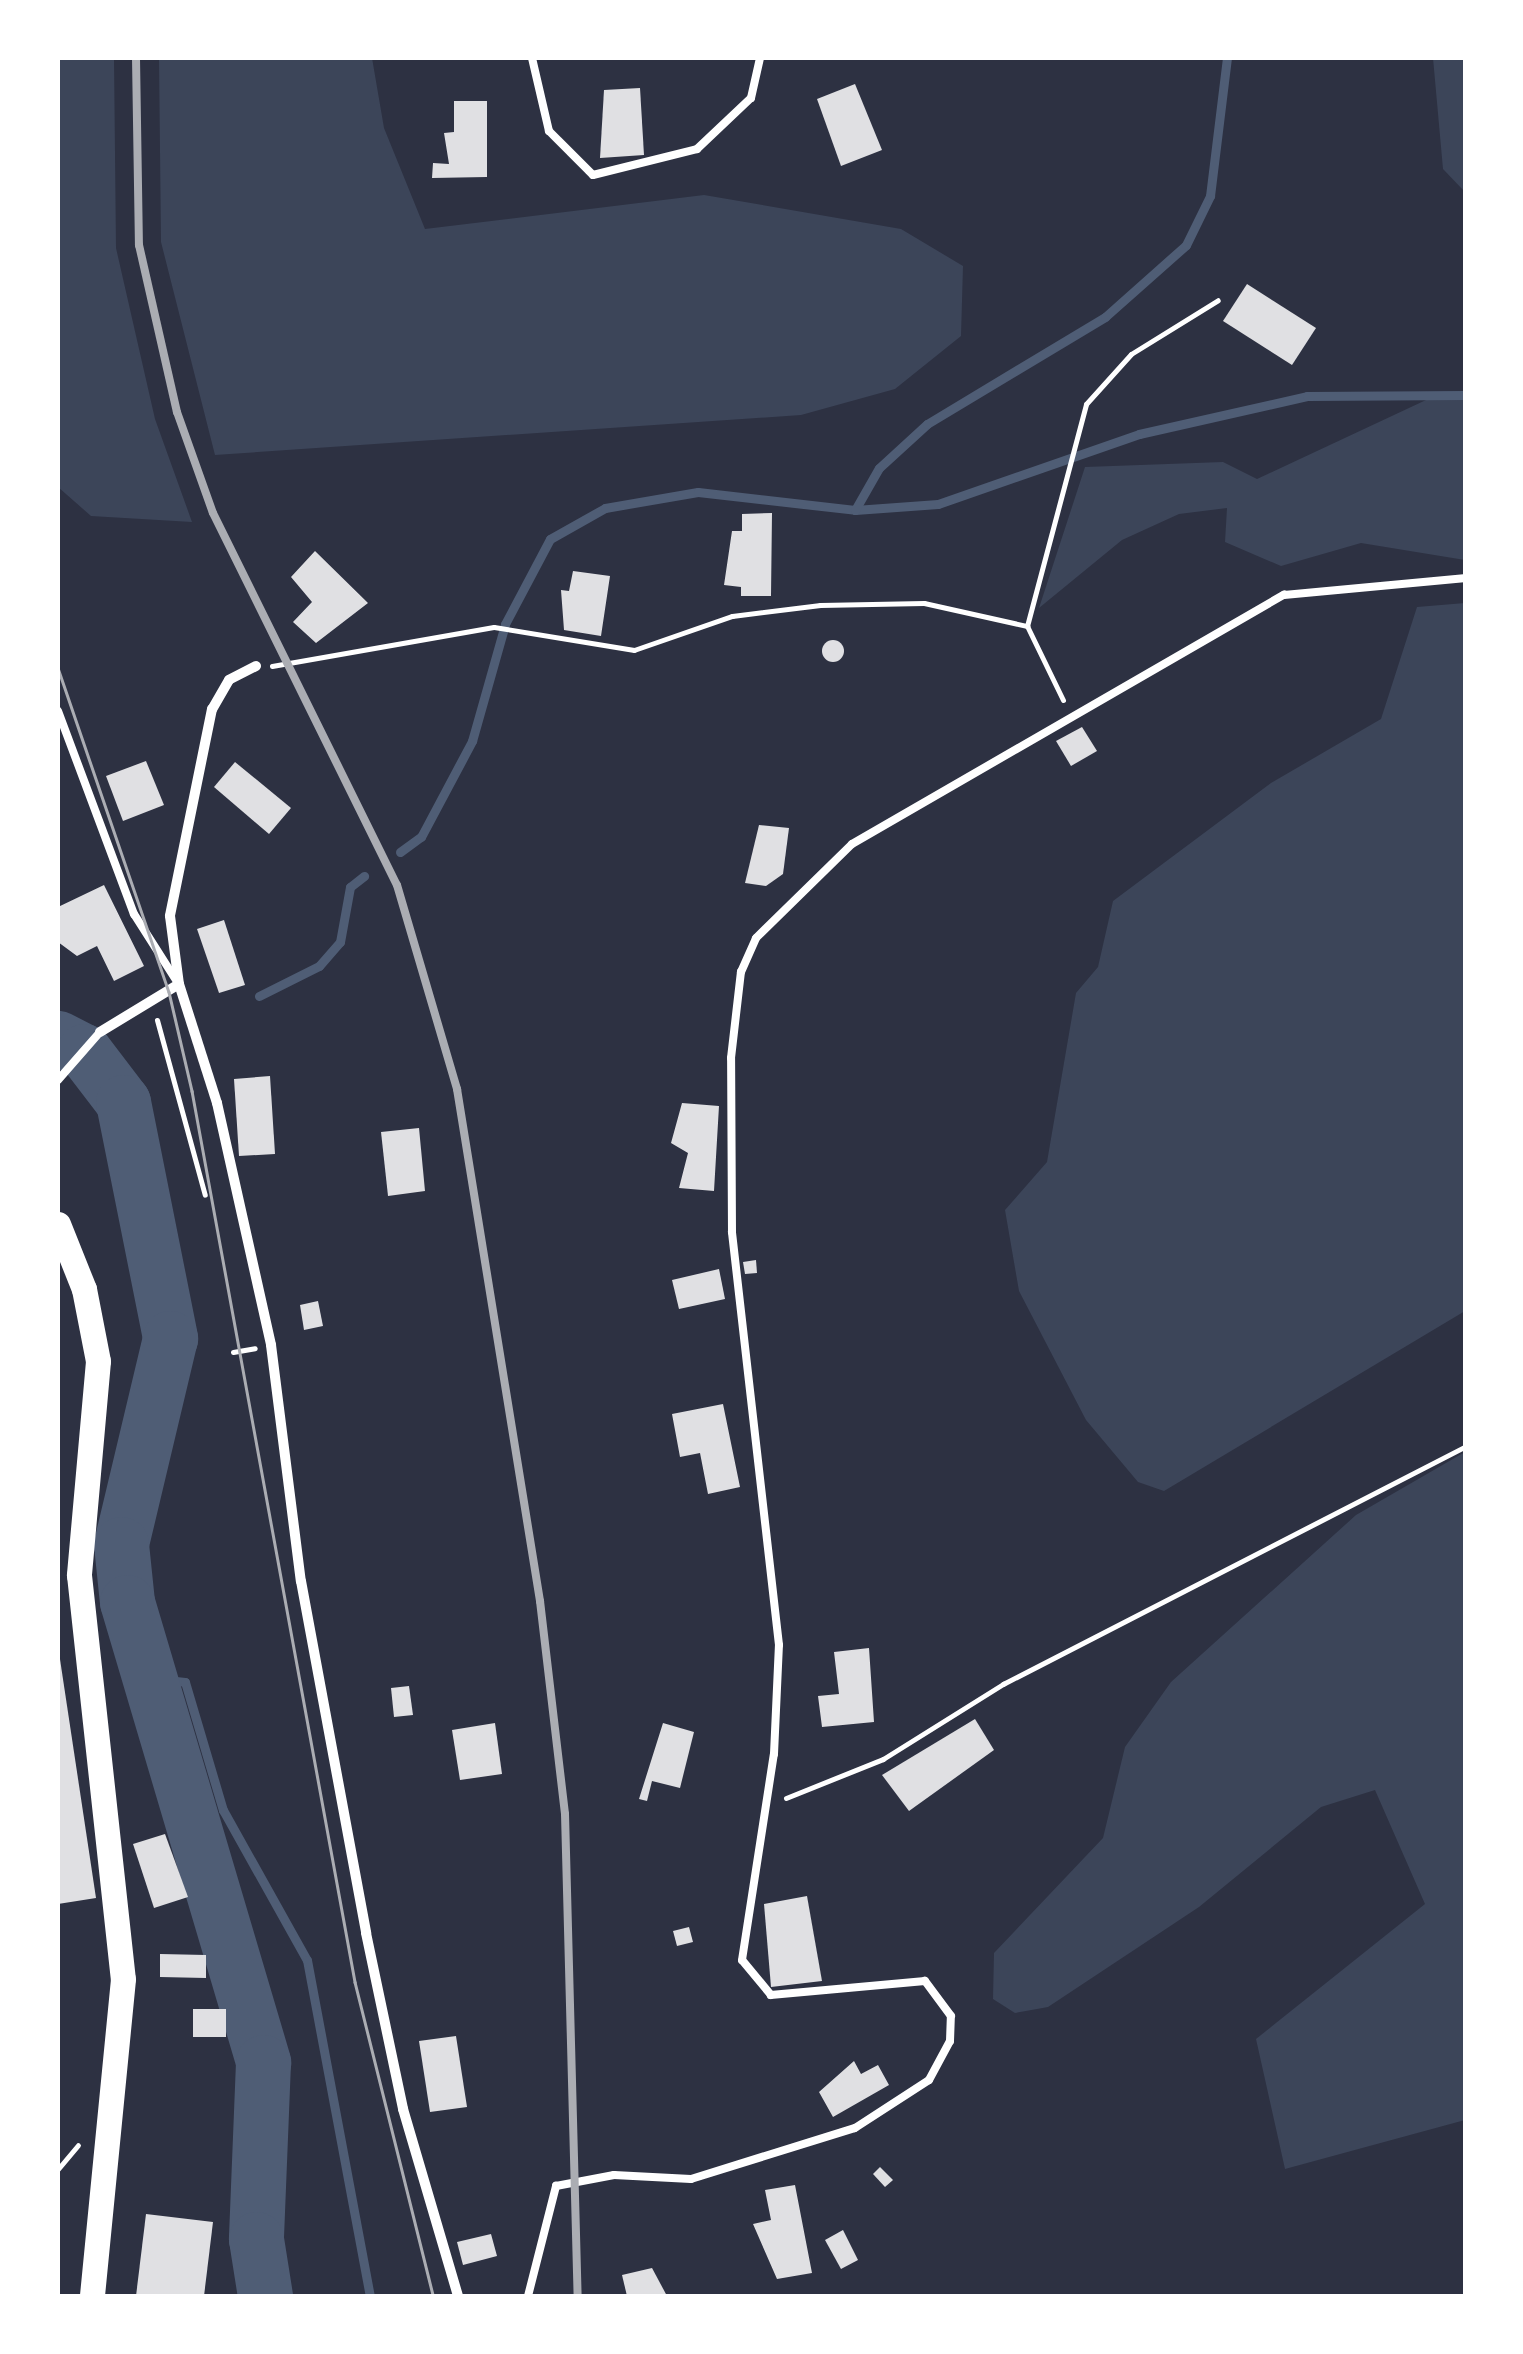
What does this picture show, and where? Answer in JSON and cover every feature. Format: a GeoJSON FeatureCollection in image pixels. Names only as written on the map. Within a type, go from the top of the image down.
{"type":"FeatureCollection","features":[{"type":"Feature","properties":{"kind":"main road"},"geometry":{"type":"LineString","coordinates":[[58,1224],[84,1289],[98,1361],[79,1575],[123,1978],[92,2296]]}},
{"type":"Feature","properties":{"kind":"street"},"geometry":{"type":"LineString","coordinates":[[256,666],[230,680],[212,708],[170,916],[179,984],[202,1046],[270,1345],[301,1581],[388,2038],[458,2296]]}},
{"type":"Feature","properties":{"kind":"street"},"geometry":{"type":"LineString","coordinates":[[100,1032],[179,984]]}},
{"type":"Feature","properties":{"kind":"lane"},"geometry":{"type":"LineString","coordinates":[[532,58],[548,132],[593,175],[696,150],[752,98],[760,58]]}},
{"type":"Feature","properties":{"kind":"lane"},"geometry":{"type":"LineString","coordinates":[[528,2296],[556,2186],[614,2175],[690,2178],[855,2128],[945,2060],[951,2016],[925,1981],[794,1995],[752,1982],[742,1960],[744,1914],[768,1805],[779,1645],[732,1232],[731,1058],[741,972],[772,918],[852,844],[1284,595],[1466,578]]}},
{"type":"Feature","properties":{"kind":"lane"},"geometry":{"type":"LineString","coordinates":[[58,710],[134,914],[179,984]]}},
{"type":"Feature","properties":{"kind":"lane"},"geometry":{"type":"LineString","coordinates":[[58,1080],[100,1032]]}},
{"type":"Feature","properties":{"kind":"path"},"geometry":{"type":"LineString","coordinates":[[1072,720],[1027,626],[1086,404],[1131,354],[1218,300]]}},
{"type":"Feature","properties":{"kind":"path"},"geometry":{"type":"LineString","coordinates":[[256,666],[334,661],[376,643],[494,627],[634,650],[732,616],[820,604],[924,603],[1027,626]]}},
{"type":"Feature","properties":{"kind":"path"},"geometry":{"type":"LineString","coordinates":[[150,1000],[205,1195]]}},
{"type":"Feature","properties":{"kind":"path"},"geometry":{"type":"LineString","coordinates":[[768,1805],[883,1759],[1004,1684],[1466,1446]]}},
{"type":"Feature","properties":{"kind":"path"},"geometry":{"type":"LineString","coordinates":[[1378,2296],[1413,2296]]}},
{"type":"Feature","properties":{"kind":"shaded area"},"geometry":{"type":"Polygon","coordinates":[[[58,58],[114,58],[116,248],[155,419],[192,522],[91,516],[58,487],[58,58]]]}},
{"type":"Feature","properties":{"kind":"shaded area"},"geometry":{"type":"Polygon","coordinates":[[[159,58],[372,58],[384,128],[425,229],[704,195],[901,229],[963,266],[961,336],[895,389],[801,415],[215,455],[161,242],[159,58]]]}},
{"type":"Feature","properties":{"kind":"shaded area"},"geometry":{"type":"Polygon","coordinates":[[[1433,58],[1465,58],[1465,192],[1443,169],[1433,58]]]}},
{"type":"Feature","properties":{"kind":"shaded area"},"geometry":{"type":"Polygon","coordinates":[[[1441,393],[1465,395],[1465,560],[1361,543],[1281,566],[1225,542],[1227,508],[1179,514],[1122,540],[1039,608],[1085,467],[1223,462],[1257,479],[1441,393]]]}},
{"type":"Feature","properties":{"kind":"shaded area"},"geometry":{"type":"Polygon","coordinates":[[[1465,603],[1465,1311],[1164,1491],[1138,1482],[1086,1420],[1019,1291],[1005,1210],[1047,1162],[1076,993],[1098,967],[1113,901],[1271,783],[1381,719],[1417,607],[1465,603]]]}},
{"type":"Feature","properties":{"kind":"shaded area"},"geometry":{"type":"Polygon","coordinates":[[[1465,1452],[1465,2120],[1285,2169],[1256,2039],[1425,1904],[1375,1790],[1321,1807],[1199,1907],[1048,2007],[1015,2013],[993,1999],[994,1953],[1103,1838],[1125,1747],[1171,1682],[1356,1515],[1465,1452]]]}},
{"type":"Feature","properties":{"kind":"building"},"geometry":{"type":"Polygon","coordinates":[[[855,84],[882,150],[841,166],[817,99],[855,84]]]}},
{"type":"Feature","properties":{"kind":"building"},"geometry":{"type":"Polygon","coordinates":[[[640,88],[644,155],[600,158],[604,90],[640,88]]]}},
{"type":"Feature","properties":{"kind":"building"},"geometry":{"type":"Polygon","coordinates":[[[454,101],[487,101],[487,177],[432,178],[433,163],[449,164],[444,133],[454,132],[454,101]]]}},
{"type":"Feature","properties":{"kind":"building"},"geometry":{"type":"Polygon","coordinates":[[[1247,284],[1316,328],[1292,365],[1223,321],[1247,284]]]}},
{"type":"Feature","properties":{"kind":"building"},"geometry":{"type":"Polygon","coordinates":[[[772,513],[771,596],[741,596],[741,587],[724,585],[732,531],[742,531],[742,514],[772,513]]]}},
{"type":"Feature","properties":{"kind":"building"},"geometry":{"type":"Polygon","coordinates":[[[315,551],[368,603],[316,643],[293,622],[312,602],[291,577],[315,551]]]}},
{"type":"Feature","properties":{"kind":"building"},"geometry":{"type":"Polygon","coordinates":[[[573,571],[610,576],[601,636],[564,630],[561,590],[569,591],[573,571]]]}},
{"type":"Feature","properties":{"kind":"building"},"geometry":{"type":"Polygon","coordinates":[[[833,640],[841,643],[841,659],[833,662],[825,659],[822,651],[825,643],[833,640]]]}},
{"type":"Feature","properties":{"kind":"building"},"geometry":{"type":"Polygon","coordinates":[[[1082,727],[1097,751],[1071,766],[1056,741],[1082,727]]]}},
{"type":"Feature","properties":{"kind":"building"},"geometry":{"type":"Polygon","coordinates":[[[146,761],[164,805],[123,821],[106,776],[146,761]]]}},
{"type":"Feature","properties":{"kind":"building"},"geometry":{"type":"Polygon","coordinates":[[[235,762],[291,808],[269,834],[214,787],[235,762]]]}},
{"type":"Feature","properties":{"kind":"building"},"geometry":{"type":"Polygon","coordinates":[[[759,825],[789,828],[783,874],[766,886],[745,883],[759,825]]]}},
{"type":"Feature","properties":{"kind":"building"},"geometry":{"type":"Polygon","coordinates":[[[104,885],[144,966],[114,981],[97,946],[77,956],[58,942],[58,907],[104,885]]]}},
{"type":"Feature","properties":{"kind":"building"},"geometry":{"type":"Polygon","coordinates":[[[224,920],[245,985],[219,993],[197,929],[224,920]]]}},
{"type":"Feature","properties":{"kind":"building"},"geometry":{"type":"Polygon","coordinates":[[[270,1076],[275,1154],[239,1156],[234,1079],[270,1076]]]}},
{"type":"Feature","properties":{"kind":"building"},"geometry":{"type":"Polygon","coordinates":[[[682,1103],[719,1106],[714,1191],[679,1188],[688,1153],[671,1143],[682,1103]]]}},
{"type":"Feature","properties":{"kind":"building"},"geometry":{"type":"Polygon","coordinates":[[[419,1128],[425,1191],[388,1196],[381,1132],[419,1128]]]}},
{"type":"Feature","properties":{"kind":"building"},"geometry":{"type":"Polygon","coordinates":[[[756,1260],[757,1273],[745,1274],[743,1262],[756,1260]]]}},
{"type":"Feature","properties":{"kind":"building"},"geometry":{"type":"Polygon","coordinates":[[[719,1269],[725,1299],[679,1309],[672,1280],[719,1269]]]}},
{"type":"Feature","properties":{"kind":"building"},"geometry":{"type":"Polygon","coordinates":[[[318,1301],[323,1326],[304,1330],[300,1305],[318,1301]]]}},
{"type":"Feature","properties":{"kind":"building"},"geometry":{"type":"Polygon","coordinates":[[[723,1404],[740,1487],[708,1494],[700,1453],[680,1457],[672,1414],[723,1404]]]}},
{"type":"Feature","properties":{"kind":"building"},"geometry":{"type":"Polygon","coordinates":[[[58,1646],[96,1898],[58,1904],[58,1646]]]}},
{"type":"Feature","properties":{"kind":"building"},"geometry":{"type":"Polygon","coordinates":[[[869,1648],[874,1722],[822,1727],[818,1696],[839,1694],[834,1652],[869,1648]]]}},
{"type":"Feature","properties":{"kind":"building"},"geometry":{"type":"Polygon","coordinates":[[[409,1686],[413,1715],[394,1717],[391,1688],[409,1686]]]}},
{"type":"Feature","properties":{"kind":"building"},"geometry":{"type":"Polygon","coordinates":[[[975,1719],[994,1750],[909,1811],[882,1775],[975,1719]]]}},
{"type":"Feature","properties":{"kind":"building"},"geometry":{"type":"Polygon","coordinates":[[[495,1723],[502,1774],[460,1780],[452,1730],[495,1723]]]}},
{"type":"Feature","properties":{"kind":"building"},"geometry":{"type":"Polygon","coordinates":[[[663,1723],[694,1732],[680,1788],[652,1781],[647,1801],[639,1799],[663,1723]]]}},
{"type":"Feature","properties":{"kind":"building"},"geometry":{"type":"Polygon","coordinates":[[[165,1834],[188,1897],[154,1908],[133,1844],[165,1834]]]}},
{"type":"Feature","properties":{"kind":"building"},"geometry":{"type":"Polygon","coordinates":[[[807,1896],[822,1981],[771,1987],[764,1904],[807,1896]]]}},
{"type":"Feature","properties":{"kind":"building"},"geometry":{"type":"Polygon","coordinates":[[[689,1927],[693,1942],[677,1946],[673,1931],[689,1927]]]}},
{"type":"Feature","properties":{"kind":"building"},"geometry":{"type":"Polygon","coordinates":[[[160,1954],[206,1955],[206,1978],[160,1977],[160,1954]]]}},
{"type":"Feature","properties":{"kind":"building"},"geometry":{"type":"Polygon","coordinates":[[[193,2009],[226,2009],[226,2037],[193,2037],[193,2009]]]}},
{"type":"Feature","properties":{"kind":"building"},"geometry":{"type":"Polygon","coordinates":[[[456,2036],[467,2107],[430,2112],[419,2041],[456,2036]]]}},
{"type":"Feature","properties":{"kind":"building"},"geometry":{"type":"Polygon","coordinates":[[[854,2061],[861,2074],[878,2065],[889,2085],[833,2117],[819,2092],[854,2061]]]}},
{"type":"Feature","properties":{"kind":"building"},"geometry":{"type":"Polygon","coordinates":[[[880,2167],[893,2180],[885,2187],[873,2174],[880,2167]]]}},
{"type":"Feature","properties":{"kind":"building"},"geometry":{"type":"Polygon","coordinates":[[[795,2185],[812,2273],[777,2279],[753,2224],[771,2220],[765,2190],[795,2185]]]}},
{"type":"Feature","properties":{"kind":"building"},"geometry":{"type":"Polygon","coordinates":[[[146,2214],[213,2222],[204,2296],[136,2296],[146,2214]]]}},
{"type":"Feature","properties":{"kind":"building"},"geometry":{"type":"Polygon","coordinates":[[[843,2230],[858,2260],[841,2269],[825,2240],[843,2230]]]}},
{"type":"Feature","properties":{"kind":"building"},"geometry":{"type":"Polygon","coordinates":[[[491,2234],[497,2256],[463,2265],[457,2242],[491,2234]]]}},
{"type":"Feature","properties":{"kind":"building"},"geometry":{"type":"Polygon","coordinates":[[[652,2268],[667,2296],[627,2296],[622,2275],[652,2268]]]}},
{"type":"Feature","properties":{"kind":"waterway"},"geometry":{"type":"LineString","coordinates":[[400,852],[421,837],[472,741],[505,624],[550,539],[605,508],[698,492],[855,510],[879,468],[927,424],[1105,317],[1186,245],[1210,196],[1227,58]]}},
{"type":"Feature","properties":{"kind":"waterway"},"geometry":{"type":"LineString","coordinates":[[855,510],[938,504],[1139,434],[1307,396],[1466,395]]}},
{"type":"Feature","properties":{"kind":"waterway"},"geometry":{"type":"LineString","coordinates":[[259,996],[319,966],[340,942],[350,887],[364,876]]}},
{"type":"Feature","properties":{"kind":"waterway"},"geometry":{"type":"LineString","coordinates":[[58,1038],[84,1051],[123,1102],[170,1338],[121,1544],[127,1602],[263,2062],[256,2239],[265,2296]]}},
{"type":"Feature","properties":{"kind":"waterway"},"geometry":{"type":"LineString","coordinates":[[148,1678],[185,1682],[223,1810],[307,1960],[370,2296]]}},
{"type":"Feature","properties":{"kind":"tram line"},"geometry":{"type":"LineString","coordinates":[[58,668],[169,992],[192,1091],[355,1982],[433,2296]]}},
{"type":"Feature","properties":{"kind":"railway"},"geometry":{"type":"LineString","coordinates":[[136,58],[139,245],[177,412],[213,513],[397,885],[457,1089],[540,1601],[565,1814],[578,2296]]}}]}
